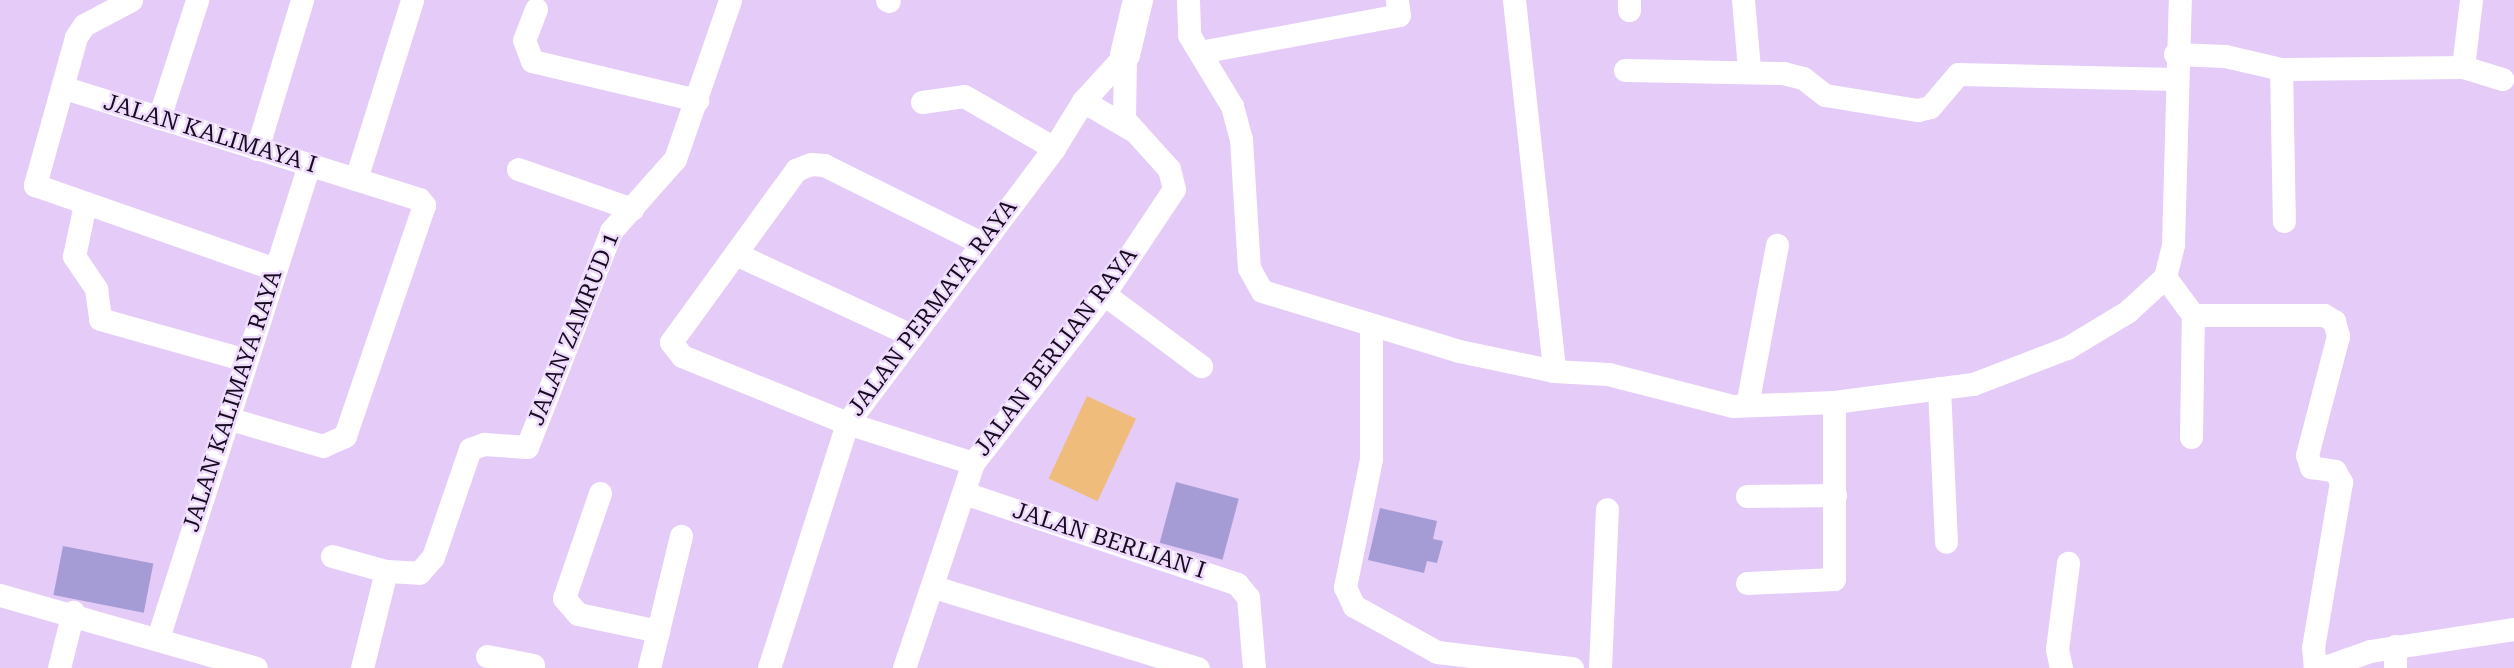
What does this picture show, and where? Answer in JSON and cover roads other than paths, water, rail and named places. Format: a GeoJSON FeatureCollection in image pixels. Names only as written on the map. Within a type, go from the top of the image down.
{"type":"FeatureCollection","features":[{"type":"Feature","properties":{"kind":"street"},"geometry":{"type":"LineString","coordinates":[[131,0],[84,25],[76,37],[65,88],[35,185],[275,269]]}},
{"type":"Feature","properties":{"kind":"street"},"geometry":{"type":"LineString","coordinates":[[159,118],[197,0]]}},
{"type":"Feature","properties":{"kind":"street"},"geometry":{"type":"LineString","coordinates":[[257,149],[302,0]]}},
{"type":"Feature","properties":{"kind":"street"},"geometry":{"type":"LineString","coordinates":[[356,179],[412,0]]}},
{"type":"Feature","properties":{"kind":"street","name":"JALAN ZAMRUD 1"},"geometry":{"type":"LineString","coordinates":[[386,571],[419,573],[428,565],[470,449],[484,444],[527,447],[611,231],[675,159],[730,0]]}},
{"type":"Feature","properties":{"kind":"street"},"geometry":{"type":"LineString","coordinates":[[1125,55],[1139,0]]}},
{"type":"Feature","properties":{"kind":"street"},"geometry":{"type":"LineString","coordinates":[[1188,0],[1189,35],[1232,106],[1241,139],[1244,226],[1254,284],[1286,300],[1371,326],[1554,370],[1608,374],[1747,405],[1834,402],[1940,388],[2021,370],[2067,348],[2127,312],[2165,277],[2173,244],[2175,54],[2180,0]]}},
{"type":"Feature","properties":{"kind":"street"},"geometry":{"type":"LineString","coordinates":[[1200,52],[1399,15],[1397,0]]}},
{"type":"Feature","properties":{"kind":"street"},"geometry":{"type":"LineString","coordinates":[[1514,0],[1515,40],[1554,370]]}},
{"type":"Feature","properties":{"kind":"street"},"geometry":{"type":"LineString","coordinates":[[1743,0],[1749,68]]}},
{"type":"Feature","properties":{"kind":"street"},"geometry":{"type":"LineString","coordinates":[[2463,67],[2471,0]]}},
{"type":"Feature","properties":{"kind":"street"},"geometry":{"type":"LineString","coordinates":[[536,9],[524,40],[532,61],[697,100]]}},
{"type":"Feature","properties":{"kind":"street"},"geometry":{"type":"LineString","coordinates":[[2175,54],[2225,56],[2281,69],[2463,67],[2502,79]]}},
{"type":"Feature","properties":{"kind":"street","name":"JALAN PERMATA RAYA"},"geometry":{"type":"LineString","coordinates":[[769,668],[847,423],[909,334],[1054,148],[1083,101],[1125,55]]}},
{"type":"Feature","properties":{"kind":"street","name":"JALAN BERLIAN RAYA"},"geometry":{"type":"LineString","coordinates":[[904,668],[934,587],[973,463],[1104,294],[1174,189],[1169,169],[1121,108],[1125,55]]}},
{"type":"Feature","properties":{"kind":"street"},"geometry":{"type":"LineString","coordinates":[[1625,70],[1749,68],[1803,78],[1825,94],[1918,110],[1930,107],[1958,74],[2175,79]]}},
{"type":"Feature","properties":{"kind":"street"},"geometry":{"type":"LineString","coordinates":[[2281,69],[2284,221]]}},
{"type":"Feature","properties":{"kind":"street","name":"JALAN KALIMAYA I"},"geometry":{"type":"LineString","coordinates":[[65,88],[356,179],[424,205],[345,436],[323,446],[227,418]]}},
{"type":"Feature","properties":{"kind":"street"},"geometry":{"type":"LineString","coordinates":[[922,102],[964,96],[1054,148]]}},
{"type":"Feature","properties":{"kind":"street"},"geometry":{"type":"LineString","coordinates":[[1083,101],[1138,132]]}},
{"type":"Feature","properties":{"kind":"street","name":"JALAN KALIMAYA RAYA"},"geometry":{"type":"LineString","coordinates":[[158,638],[309,164]]}},
{"type":"Feature","properties":{"kind":"street"},"geometry":{"type":"LineString","coordinates":[[973,463],[847,423],[682,356],[671,342],[738,255],[796,170],[824,164],[981,243]]}},
{"type":"Feature","properties":{"kind":"street"},"geometry":{"type":"LineString","coordinates":[[518,169],[632,209]]}},
{"type":"Feature","properties":{"kind":"street"},"geometry":{"type":"LineString","coordinates":[[85,204],[74,257],[96,289],[100,319],[246,360]]}},
{"type":"Feature","properties":{"kind":"street"},"geometry":{"type":"LineString","coordinates":[[1747,405],[1777,245]]}},
{"type":"Feature","properties":{"kind":"street"},"geometry":{"type":"LineString","coordinates":[[738,255],[909,334]]}},
{"type":"Feature","properties":{"kind":"street"},"geometry":{"type":"LineString","coordinates":[[2165,277],[2193,315],[2191,437]]}},
{"type":"Feature","properties":{"kind":"street"},"geometry":{"type":"LineString","coordinates":[[1104,294],[1201,366]]}},
{"type":"Feature","properties":{"kind":"street"},"geometry":{"type":"LineString","coordinates":[[2193,315],[2324,315],[2334,321],[2338,336],[2307,455],[2311,467],[2335,471],[2341,482],[2313,648],[2315,668]]}},
{"type":"Feature","properties":{"kind":"street"},"geometry":{"type":"LineString","coordinates":[[1371,326],[1371,459],[1345,587],[1366,617],[1436,660],[1572,668]]}},
{"type":"Feature","properties":{"kind":"street"},"geometry":{"type":"LineString","coordinates":[[1940,388],[1946,542]]}},
{"type":"Feature","properties":{"kind":"street"},"geometry":{"type":"LineString","coordinates":[[1747,583],[1833,579],[1834,402]]}},
{"type":"Feature","properties":{"kind":"street"},"geometry":{"type":"LineString","coordinates":[[600,493],[564,598],[578,614],[658,631]]}},
{"type":"Feature","properties":{"kind":"street","name":"JALAN BERLIAN I"},"geometry":{"type":"LineString","coordinates":[[964,493],[1227,579],[1248,597],[1254,668]]}},
{"type":"Feature","properties":{"kind":"street"},"geometry":{"type":"LineString","coordinates":[[1746,496],[1835,495]]}},
{"type":"Feature","properties":{"kind":"street"},"geometry":{"type":"LineString","coordinates":[[1600,668],[1607,509]]}},
{"type":"Feature","properties":{"kind":"street"},"geometry":{"type":"LineString","coordinates":[[649,668],[681,536]]}},
{"type":"Feature","properties":{"kind":"street"},"geometry":{"type":"LineString","coordinates":[[332,556],[386,571],[362,668]]}},
{"type":"Feature","properties":{"kind":"street"},"geometry":{"type":"LineString","coordinates":[[2061,668],[2057,649],[2068,563]]}},
{"type":"Feature","properties":{"kind":"street"},"geometry":{"type":"LineString","coordinates":[[934,587],[1198,668]]}},
{"type":"Feature","properties":{"kind":"street"},"geometry":{"type":"LineString","coordinates":[[0,595],[74,612],[158,638],[190,659],[256,668]]}},
{"type":"Feature","properties":{"kind":"street"},"geometry":{"type":"LineString","coordinates":[[59,668],[74,612]]}},
{"type":"Feature","properties":{"kind":"street"},"geometry":{"type":"LineString","coordinates":[[2322,668],[2395,657],[2514,629]]}},
{"type":"Feature","properties":{"kind":"street"},"geometry":{"type":"LineString","coordinates":[[487,656],[538,667]]}}]}
